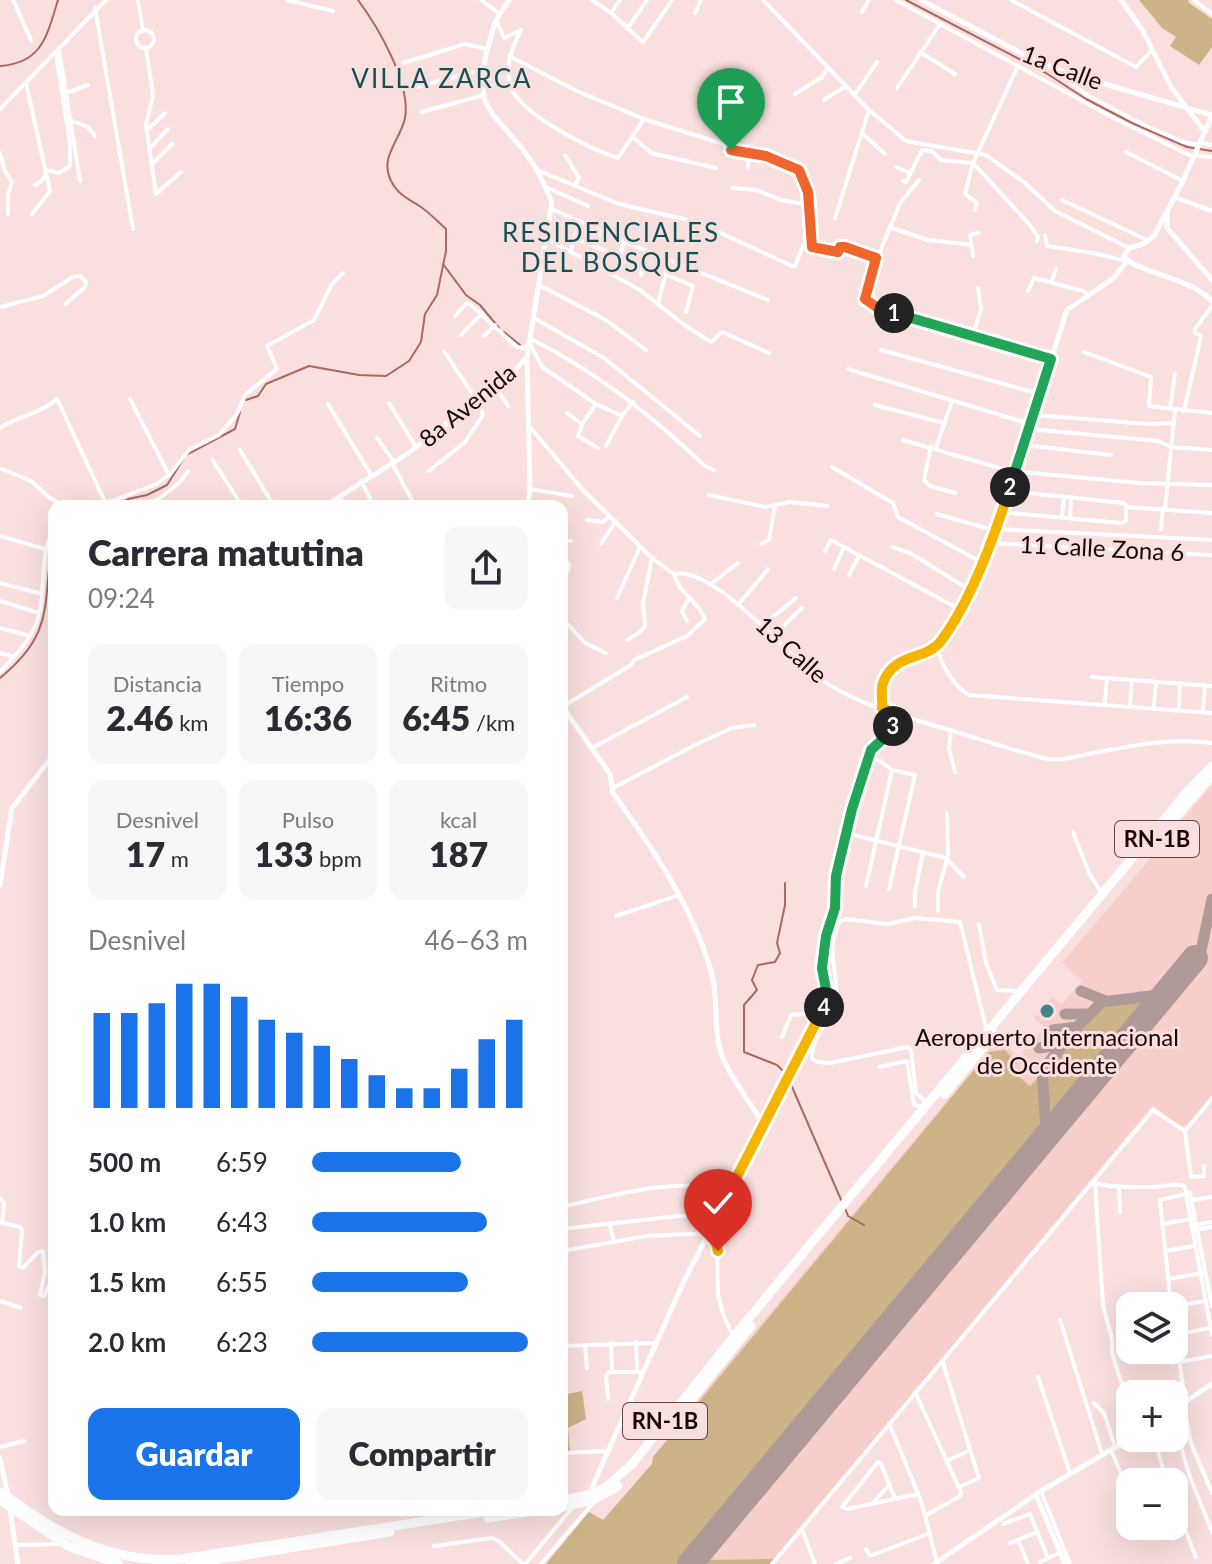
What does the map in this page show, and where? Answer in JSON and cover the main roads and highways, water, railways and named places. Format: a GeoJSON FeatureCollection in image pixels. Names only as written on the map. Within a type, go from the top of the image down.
{"type":"FeatureCollection","features":[{"type":"Feature","properties":{"kind":"highway","name":"RN-1B"},"geometry":{"type":"LineString","coordinates":[[568,1503],[593,1497],[627,1470],[733,1337],[1079,932],[1188,791],[1212,766]]}},
{"type":"Feature","properties":{"kind":"highway","name":"RN-1B"},"geometry":{"type":"LineString","coordinates":[[568,1504],[613,1490],[629,1476],[987,1033],[1212,774]]}},
{"type":"Feature","properties":{"kind":"highway"},"geometry":{"type":"LineString","coordinates":[[710,1375],[712,1367],[733,1342],[733,1337]]}},
{"type":"Feature","properties":{"kind":"highway"},"geometry":{"type":"LineString","coordinates":[[1,1497],[68,1546],[119,1564]]}},
{"type":"Feature","properties":{"kind":"highway"},"geometry":{"type":"LineString","coordinates":[[17,1508],[87,1546],[108,1555],[142,1562],[196,1561],[345,1533],[459,1516]]}},
{"type":"Feature","properties":{"kind":"highway"},"geometry":{"type":"LineString","coordinates":[[380,1533],[386,1529],[463,1516]]}},
{"type":"Feature","properties":{"kind":"highway"},"geometry":{"type":"LineString","coordinates":[[170,1564],[498,1516]]}},
{"type":"Feature","properties":{"kind":"highway"},"geometry":{"type":"LineString","coordinates":[[293,1547],[298,1543],[345,1533]]}},
{"type":"Feature","properties":{"kind":"waterway"},"geometry":{"type":"LineString","coordinates":[[0,66],[14,64],[34,53],[46,35],[58,0]]}},
{"type":"Feature","properties":{"kind":"waterway"},"geometry":{"type":"LineString","coordinates":[[246,400],[258,396],[266,384],[309,366],[359,375],[386,376],[409,361],[421,342],[425,314],[437,295],[446,251],[446,229],[396,189],[391,181],[387,164],[405,118],[406,104],[391,56],[358,0]]}},
{"type":"Feature","properties":{"kind":"waterway"},"geometry":{"type":"LineString","coordinates":[[906,0],[1046,73],[1132,123],[1187,147],[1212,151]]}},
{"type":"Feature","properties":{"kind":"waterway"},"geometry":{"type":"LineString","coordinates":[[443,264],[466,295],[480,305],[499,328]]}},
{"type":"Feature","properties":{"kind":"waterway"},"geometry":{"type":"LineString","coordinates":[[504,332],[520,345]]}},
{"type":"Feature","properties":{"kind":"waterway"},"geometry":{"type":"LineString","coordinates":[[127,500],[147,495],[167,485],[186,455],[235,429],[240,412]]}},
{"type":"Feature","properties":{"kind":"waterway"},"geometry":{"type":"LineString","coordinates":[[0,678],[32,644],[40,628],[48,576]]}},
{"type":"Feature","properties":{"kind":"waterway"},"geometry":{"type":"LineString","coordinates":[[785,883],[785,905],[777,943],[780,953],[775,962],[758,965],[752,980],[757,990],[744,1005],[744,1052],[777,1065],[786,1074]]}},
{"type":"Feature","properties":{"kind":"waterway"},"geometry":{"type":"LineString","coordinates":[[789,1080],[842,1202]]}},
{"type":"Feature","properties":{"kind":"waterway"},"geometry":{"type":"LineString","coordinates":[[845,1208],[848,1216],[864,1225]]}},
{"type":"Feature","properties":{"kind":"place","name":"Aeropuerto Internacional de Occidente"},"geometry":{"type":"Point","coordinates":[1047,1011]}},
{"type":"Feature","properties":{"kind":"district","name":"VILLA ZARCA"},"geometry":{"type":"Point","coordinates":[442,79]}},
{"type":"Feature","properties":{"kind":"district","name":"RESIDENCIALES DEL BOSQUE"},"geometry":{"type":"Point","coordinates":[611,248]}}]}
